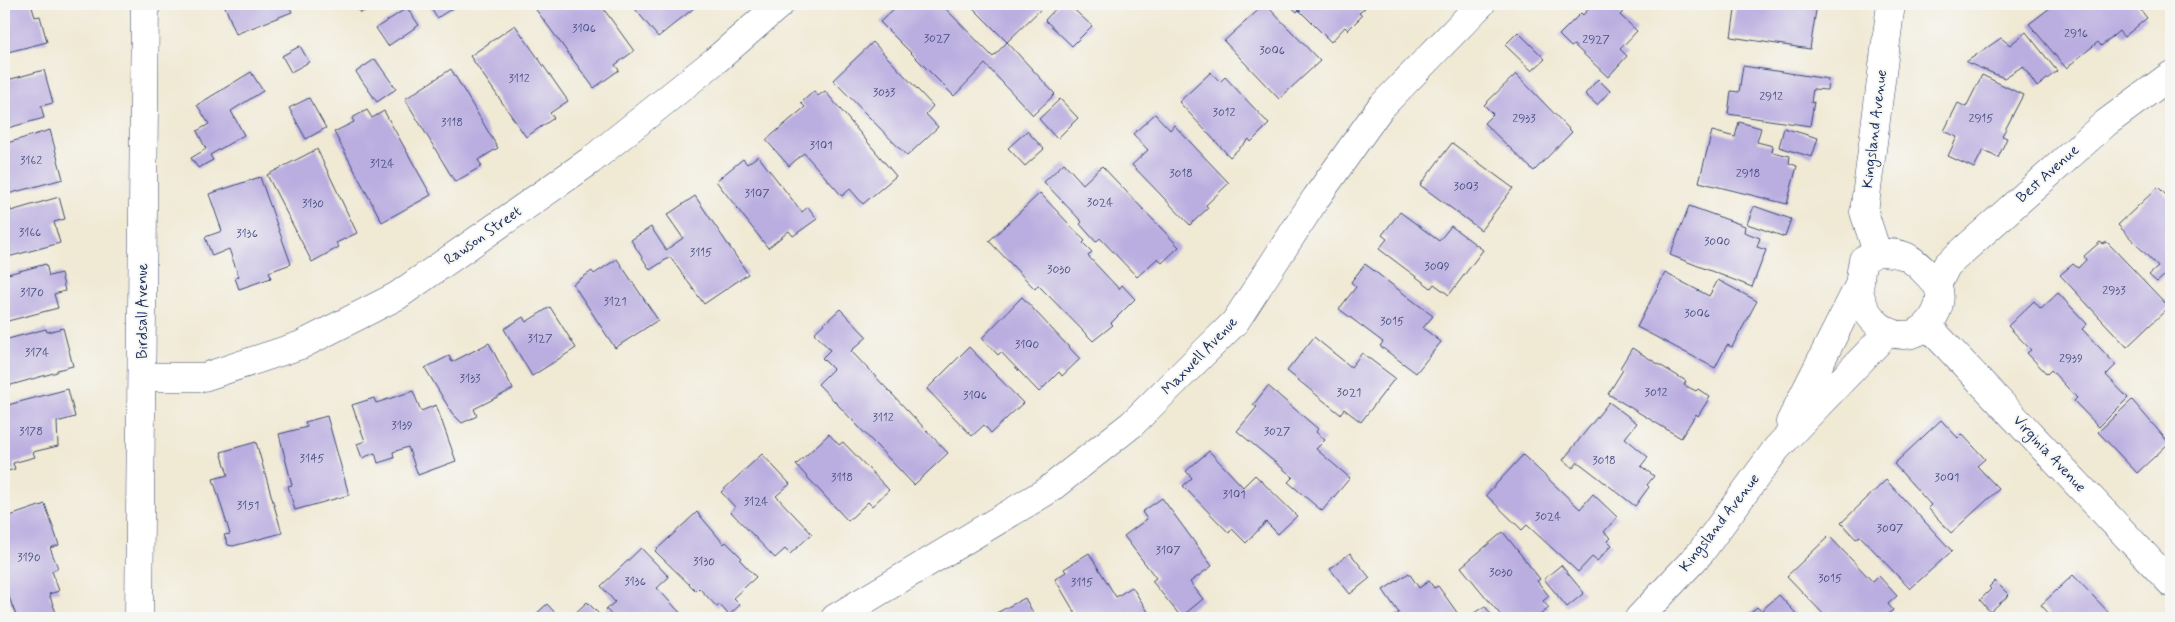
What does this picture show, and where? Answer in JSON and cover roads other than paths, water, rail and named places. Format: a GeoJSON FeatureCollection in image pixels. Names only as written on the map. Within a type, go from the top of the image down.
{"type":"FeatureCollection","features":[{"type":"Feature","properties":{"kind":"street","name":"Birdsall Avenue"},"geometry":{"type":"LineString","coordinates":[[139,618],[145,4]]}},
{"type":"Feature","properties":{"kind":"street","name":"Rawson Street"},"geometry":{"type":"LineString","coordinates":[[142,377],[204,377],[301,345],[397,296],[590,161],[716,60],[780,4]]}},
{"type":"Feature","properties":{"kind":"street","name":"Maxwell Avenue"},"geometry":{"type":"LineString","coordinates":[[834,618],[1047,491],[1132,424],[1235,322],[1316,198],[1380,108],[1481,4]]}},
{"type":"Feature","properties":{"kind":"street","name":"Kingsland Avenue"},"geometry":{"type":"LineString","coordinates":[[1877,252],[1864,212],[1890,4]]}},
{"type":"Feature","properties":{"kind":"street","name":"Best Avenue"},"geometry":{"type":"LineString","coordinates":[[1937,285],[1947,265],[2106,123],[2171,76]]}},
{"type":"Feature","properties":{"kind":"street"},"geometry":{"type":"LineString","coordinates":[[1877,252],[1902,253],[1919,266],[1937,285],[1939,299],[1936,314],[1927,325],[1913,334],[1896,335],[1888,332],[1870,317],[1860,295],[1863,260],[1877,252]]}},
{"type":"Feature","properties":{"kind":"street","name":"Kingsland Avenue"},"geometry":{"type":"LineString","coordinates":[[1777,448],[1860,283]]}},
{"type":"Feature","properties":{"kind":"street","name":"Virginia Avenue"},"geometry":{"type":"LineString","coordinates":[[1927,325],[2171,583]]}},
{"type":"Feature","properties":{"kind":"street","name":"Kingsland Avenue"},"geometry":{"type":"LineString","coordinates":[[1639,618],[1701,552],[1777,448],[1888,332]]}}]}
